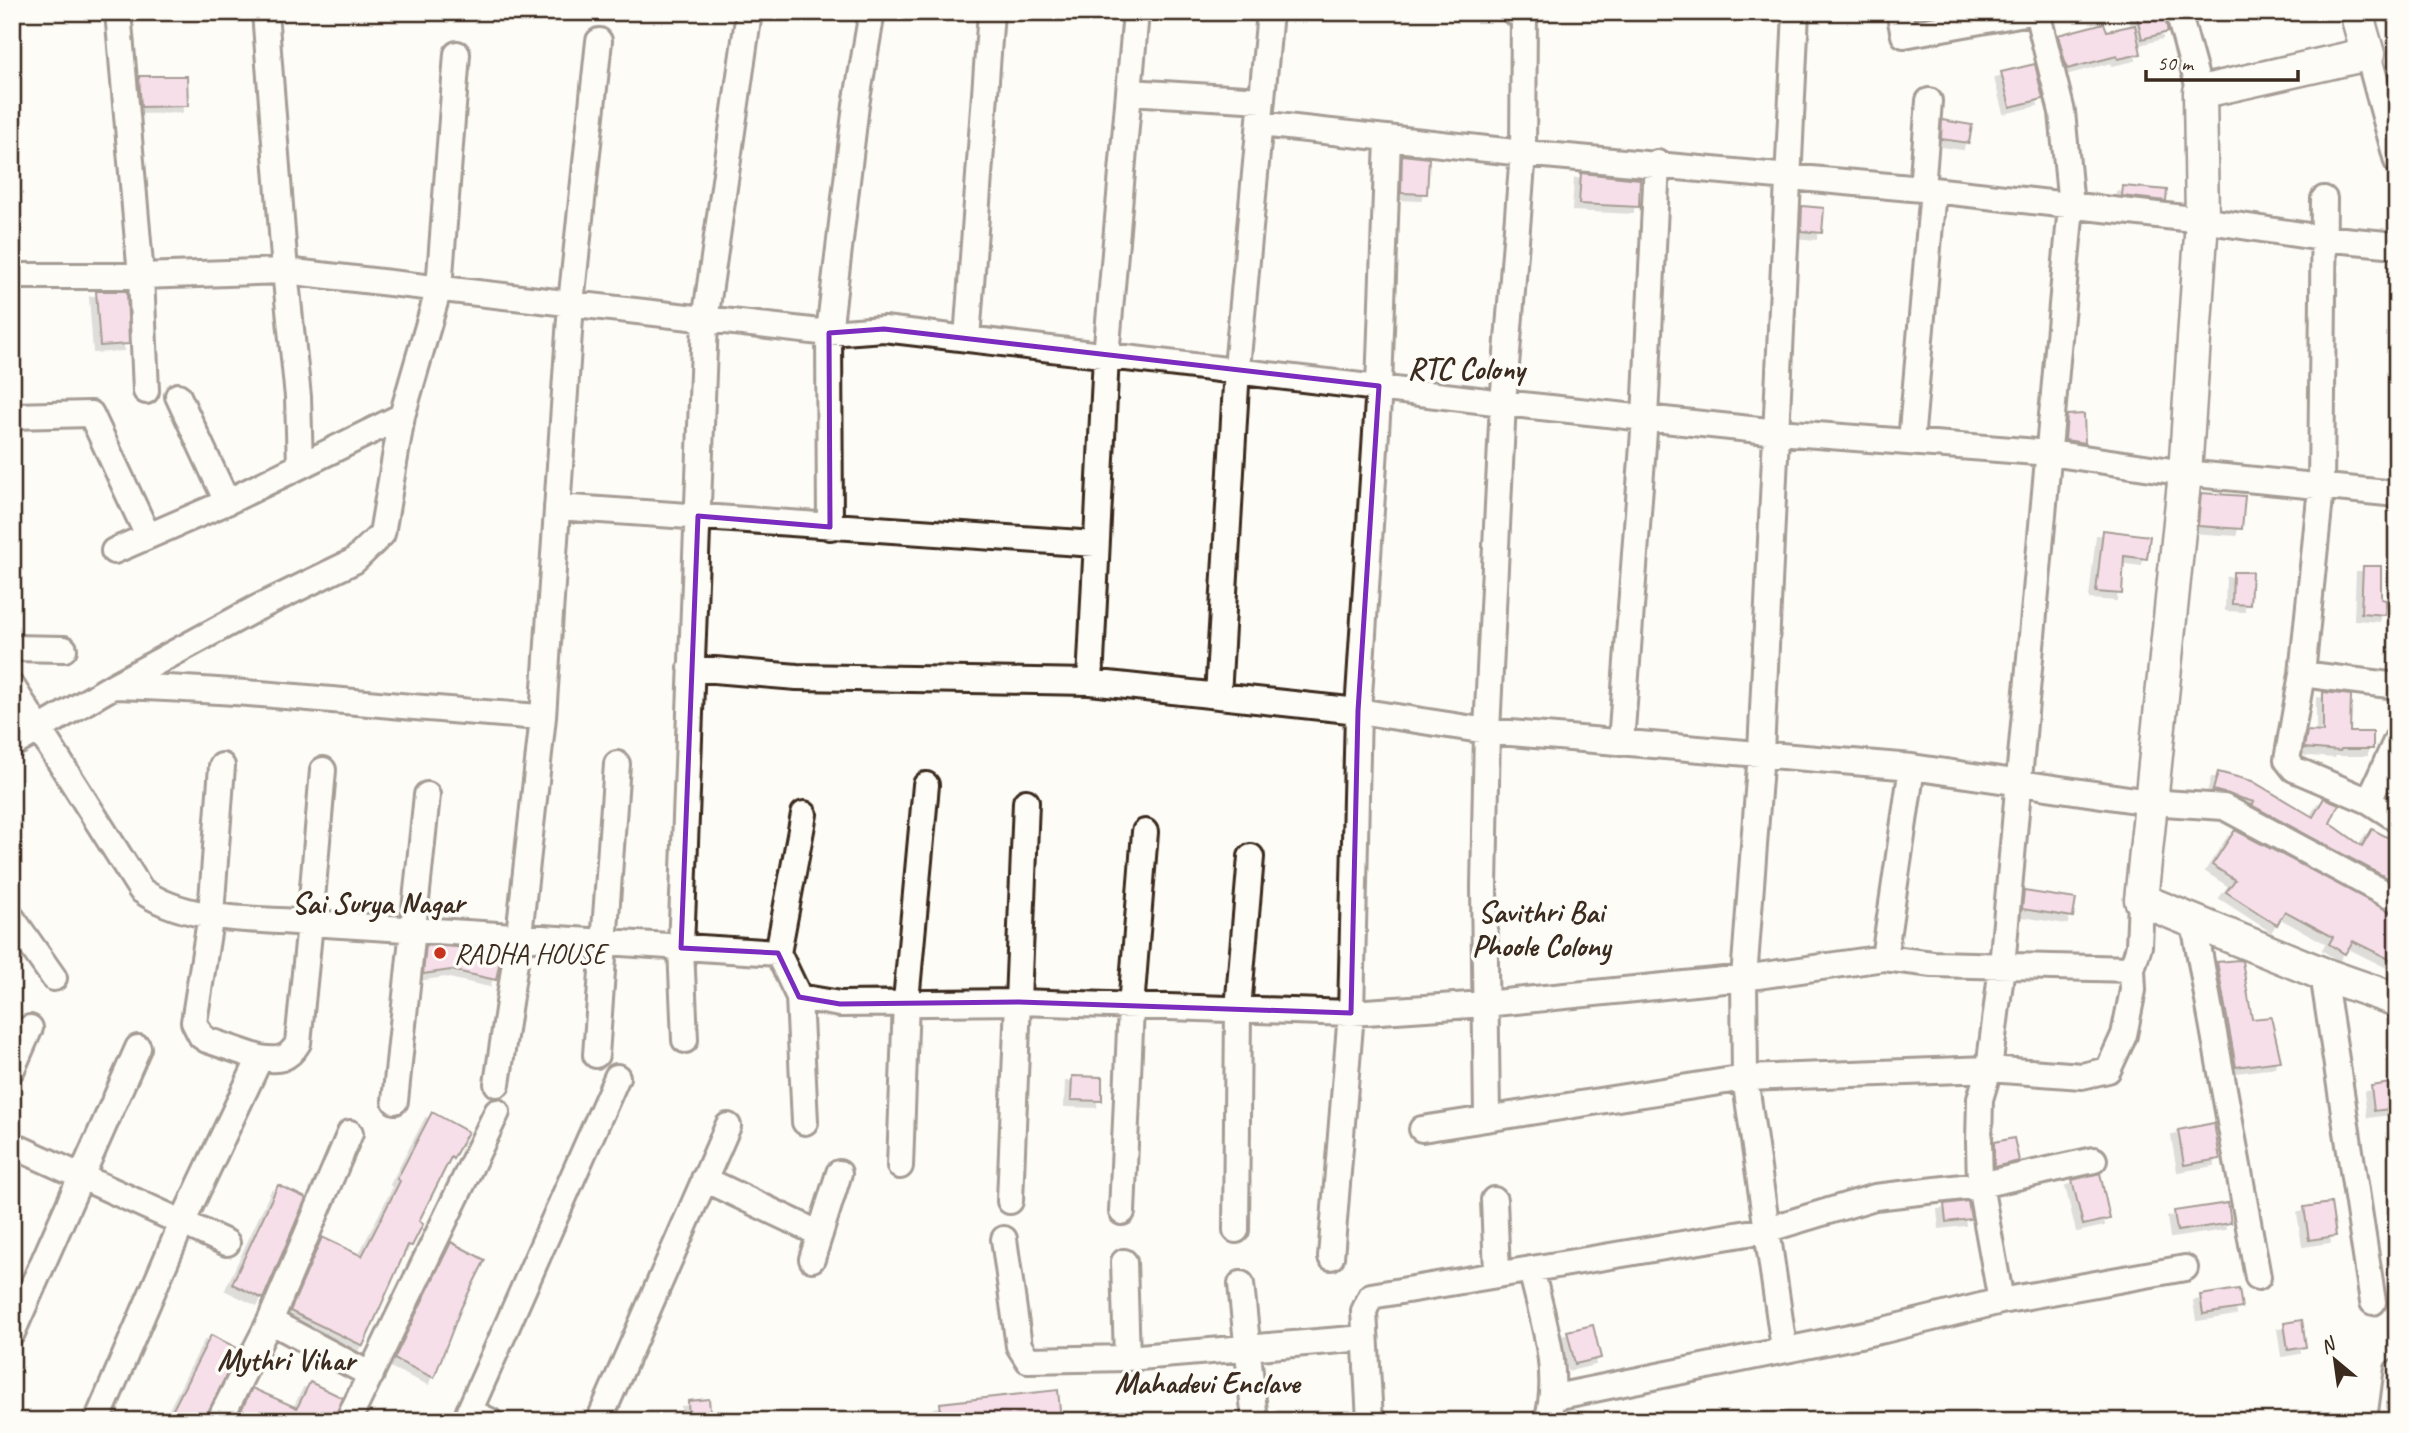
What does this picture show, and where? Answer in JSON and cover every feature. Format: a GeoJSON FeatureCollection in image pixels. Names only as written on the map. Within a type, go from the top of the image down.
{"type":"FeatureCollection","features":[{"type":"Feature","properties":{"kind":"street"},"geometry":{"type":"LineString","coordinates":[[118,12],[141,276],[146,391]]}},
{"type":"Feature","properties":{"kind":"street"},"geometry":{"type":"LineString","coordinates":[[265,12],[285,271],[299,397],[300,466]]}},
{"type":"Feature","properties":{"kind":"street"},"geometry":{"type":"LineString","coordinates":[[685,1040],[681,948],[705,321],[749,12]]}},
{"type":"Feature","properties":{"kind":"street"},"geometry":{"type":"LineString","coordinates":[[830,527],[829,333],[856,105],[872,12]]}},
{"type":"Feature","properties":{"kind":"street"},"geometry":{"type":"LineString","coordinates":[[967,339],[991,12]]}},
{"type":"Feature","properties":{"kind":"street"},"geometry":{"type":"LineString","coordinates":[[1090,682],[1106,356],[1136,12]]}},
{"type":"Feature","properties":{"kind":"street"},"geometry":{"type":"LineString","coordinates":[[1218,696],[1237,368],[1270,12]]}},
{"type":"Feature","properties":{"kind":"street"},"geometry":{"type":"LineString","coordinates":[[1784,1348],[1745,1078],[1744,978],[1761,752],[1778,432],[1786,177],[1796,12]]}},
{"type":"Feature","properties":{"kind":"street"},"geometry":{"type":"LineString","coordinates":[[1899,12],[1904,35],[2030,12]]}},
{"type":"Feature","properties":{"kind":"street"},"geometry":{"type":"LineString","coordinates":[[2001,1301],[1980,1185],[1980,1099],[1989,1069],[2002,967],[2071,206],[2062,112],[2037,12]]}},
{"type":"Feature","properties":{"kind":"street"},"geometry":{"type":"LineString","coordinates":[[1422,1129],[1745,1078],[1989,1069],[2082,1076],[2108,1070],[2124,1035],[2133,990],[2132,969],[2138,946],[2149,802],[2185,473],[2202,220],[2200,92],[2178,12]]}},
{"type":"Feature","properties":{"kind":"street"},"geometry":{"type":"LineString","coordinates":[[2356,12],[2397,161]]}},
{"type":"Feature","properties":{"kind":"street"},"geometry":{"type":"LineString","coordinates":[[1487,1117],[1487,731],[1503,402],[1523,153],[1521,13]]}},
{"type":"Feature","properties":{"kind":"street"},"geometry":{"type":"LineString","coordinates":[[497,1084],[519,935],[543,717],[571,303],[599,41]]}},
{"type":"Feature","properties":{"kind":"street"},"geometry":{"type":"LineString","coordinates":[[12,745],[113,686],[255,609],[354,561],[382,534],[402,416],[439,288],[457,54]]}},
{"type":"Feature","properties":{"kind":"street"},"geometry":{"type":"LineString","coordinates":[[2200,92],[2368,54]]}},
{"type":"Feature","properties":{"kind":"street"},"geometry":{"type":"LineString","coordinates":[[1129,92],[1261,112],[1388,138],[1523,153],[1927,189],[2397,245]]}},
{"type":"Feature","properties":{"kind":"street"},"geometry":{"type":"LineString","coordinates":[[1911,442],[1927,189],[1929,101]]}},
{"type":"Feature","properties":{"kind":"street"},"geometry":{"type":"LineString","coordinates":[[1331,1257],[1351,1013],[1358,711],[1379,386],[1388,138]]}},
{"type":"Feature","properties":{"kind":"street"},"geometry":{"type":"LineString","coordinates":[[1621,743],[1645,418],[1657,163]]}},
{"type":"Feature","properties":{"kind":"street"},"geometry":{"type":"LineString","coordinates":[[2324,199],[2321,488],[2302,674],[2287,761],[2294,769],[2369,801],[2397,818]]}},
{"type":"Feature","properties":{"kind":"street"},"geometry":{"type":"LineString","coordinates":[[12,276],[141,276],[285,271],[705,321],[829,333],[884,329],[1106,356],[1237,368],[1645,418],[1778,432],[2050,453],[2185,473],[2397,494]]}},
{"type":"Feature","properties":{"kind":"street"},"geometry":{"type":"LineString","coordinates":[[178,396],[227,502]]}},
{"type":"Feature","properties":{"kind":"street"},"geometry":{"type":"LineString","coordinates":[[12,416],[91,414],[148,536]]}},
{"type":"Feature","properties":{"kind":"street"},"geometry":{"type":"LineString","coordinates":[[114,551],[227,502],[402,416]]}},
{"type":"Feature","properties":{"kind":"street"},"geometry":{"type":"LineString","coordinates":[[557,507],[1095,544]]}},
{"type":"Feature","properties":{"kind":"street"},"geometry":{"type":"LineString","coordinates":[[12,648],[64,649]]}},
{"type":"Feature","properties":{"kind":"street"},"geometry":{"type":"LineString","coordinates":[[691,668],[797,677],[1090,682],[1358,711],[1487,731],[1761,752],[1912,767],[2149,802],[2224,807],[2394,892]]}},
{"type":"Feature","properties":{"kind":"street"},"geometry":{"type":"LineString","coordinates":[[2302,674],[2397,686]]}},
{"type":"Feature","properties":{"kind":"street"},"geometry":{"type":"LineString","coordinates":[[113,686],[215,689],[433,710],[543,717]]}},
{"type":"Feature","properties":{"kind":"street"},"geometry":{"type":"LineString","coordinates":[[13,688],[141,890],[160,904],[211,914],[310,923],[778,953]]}},
{"type":"Feature","properties":{"kind":"street"},"geometry":{"type":"LineString","coordinates":[[2369,801],[2397,739]]}},
{"type":"Feature","properties":{"kind":"street"},"geometry":{"type":"LineString","coordinates":[[596,1055],[617,764]]}},
{"type":"Feature","properties":{"kind":"street"},"geometry":{"type":"LineString","coordinates":[[222,766],[211,914],[194,1022],[201,1036],[207,1040],[260,1058],[282,1060],[291,1054],[298,1043],[323,770]]}},
{"type":"Feature","properties":{"kind":"street"},"geometry":{"type":"LineString","coordinates":[[1884,958],[1912,767]]}},
{"type":"Feature","properties":{"kind":"street"},"geometry":{"type":"LineString","coordinates":[[900,1166],[906,1001],[926,785]]}},
{"type":"Feature","properties":{"kind":"street"},"geometry":{"type":"LineString","coordinates":[[394,1101],[427,796]]}},
{"type":"Feature","properties":{"kind":"street"},"geometry":{"type":"LineString","coordinates":[[1010,1201],[1026,802]]}},
{"type":"Feature","properties":{"kind":"street"},"geometry":{"type":"LineString","coordinates":[[804,814],[778,953],[799,997],[804,1122]]}},
{"type":"Feature","properties":{"kind":"street"},"geometry":{"type":"LineString","coordinates":[[1122,1212],[1131,1007],[1145,832]]}},
{"type":"Feature","properties":{"kind":"street"},"geometry":{"type":"LineString","coordinates":[[1237,1230],[1238,1009],[1251,857]]}},
{"type":"Feature","properties":{"kind":"street"},"geometry":{"type":"LineString","coordinates":[[2141,900],[2323,974],[2397,1000]]}},
{"type":"Feature","properties":{"kind":"street"},"geometry":{"type":"LineString","coordinates":[[12,918],[54,978]]}},
{"type":"Feature","properties":{"kind":"street"},"geometry":{"type":"LineString","coordinates":[[2194,923],[2258,1277]]}},
{"type":"Feature","properties":{"kind":"street"},"geometry":{"type":"LineString","coordinates":[[799,997],[840,1004],[906,1001],[1020,1002],[1351,1013],[1485,1004],[1744,978],[1884,958],[1933,964],[2132,969]]}},
{"type":"Feature","properties":{"kind":"street"},"geometry":{"type":"LineString","coordinates":[[2323,974],[2373,1302]]}},
{"type":"Feature","properties":{"kind":"street"},"geometry":{"type":"LineString","coordinates":[[12,1069],[30,1028]]}},
{"type":"Feature","properties":{"kind":"street"},"geometry":{"type":"LineString","coordinates":[[12,1333],[138,1048]]}},
{"type":"Feature","properties":{"kind":"street"},"geometry":{"type":"LineString","coordinates":[[97,1421],[182,1223],[260,1058]]}},
{"type":"Feature","properties":{"kind":"street"},"geometry":{"type":"LineString","coordinates":[[475,1418],[617,1077]]}},
{"type":"Feature","properties":{"kind":"street"},"geometry":{"type":"LineString","coordinates":[[348,1421],[497,1112]]}},
{"type":"Feature","properties":{"kind":"street"},"geometry":{"type":"LineString","coordinates":[[599,1421],[728,1126]]}},
{"type":"Feature","properties":{"kind":"street"},"geometry":{"type":"LineString","coordinates":[[219,1421],[270,1321],[350,1133]]}},
{"type":"Feature","properties":{"kind":"street"},"geometry":{"type":"LineString","coordinates":[[12,1145],[227,1243]]}},
{"type":"Feature","properties":{"kind":"street"},"geometry":{"type":"LineString","coordinates":[[1370,1421],[1364,1311],[1371,1296],[1496,1272],[1531,1269],[1766,1230],[1875,1197],[1980,1185],[2094,1160]]}},
{"type":"Feature","properties":{"kind":"street"},"geometry":{"type":"LineString","coordinates":[[812,1259],[839,1173]]}},
{"type":"Feature","properties":{"kind":"street"},"geometry":{"type":"LineString","coordinates":[[704,1179],[820,1234]]}},
{"type":"Feature","properties":{"kind":"street"},"geometry":{"type":"LineString","coordinates":[[1494,1200],[1496,1272]]}},
{"type":"Feature","properties":{"kind":"street"},"geometry":{"type":"LineString","coordinates":[[1004,1239],[1022,1354],[1028,1360],[1127,1358],[1365,1338]]}},
{"type":"Feature","properties":{"kind":"street"},"geometry":{"type":"LineString","coordinates":[[1124,1262],[1127,1358]]}},
{"type":"Feature","properties":{"kind":"street"},"geometry":{"type":"LineString","coordinates":[[1555,1396],[1884,1330],[2001,1301],[2185,1268]]}},
{"type":"Feature","properties":{"kind":"street"},"geometry":{"type":"LineString","coordinates":[[1531,1269],[1553,1373],[1555,1396],[1547,1421]]}},
{"type":"Feature","properties":{"kind":"street"},"geometry":{"type":"LineString","coordinates":[[1241,1284],[1255,1421]]}},
{"type":"Feature","properties":{"kind":"street"},"geometry":{"type":"LineString","coordinates":[[270,1321],[371,1375]]}},
{"type":"Feature","properties":{"kind":"lane"},"geometry":{"type":"LineString","coordinates":[[2385,1421],[2392,1368]]}},
{"type":"Feature","properties":{"kind":"highlighted area"},"geometry":{"type":"Polygon","coordinates":[[[884,329],[1379,386],[1358,711],[1351,1013],[1019,1002],[840,1004],[799,997],[778,953],[681,948],[698,516],[830,527],[829,333],[884,329]]]}},
{"type":"Feature","properties":{"kind":"building"},"geometry":{"type":"Polygon","coordinates":[[[2136,12],[2164,12],[2168,32],[2142,39],[2136,12]]]}},
{"type":"Feature","properties":{"kind":"building"},"geometry":{"type":"Polygon","coordinates":[[[2104,23],[2107,31],[2135,25],[2141,54],[2118,59],[2117,56],[2067,69],[2058,35],[2104,23]]]}},
{"type":"Feature","properties":{"kind":"building"},"geometry":{"type":"Polygon","coordinates":[[[2035,64],[2043,99],[2010,107],[2001,72],[2035,64]]]}},
{"type":"Feature","properties":{"kind":"building"},"geometry":{"type":"Polygon","coordinates":[[[139,76],[187,76],[188,106],[141,107],[139,76]]]}},
{"type":"Feature","properties":{"kind":"building"},"geometry":{"type":"Polygon","coordinates":[[[1942,120],[1972,125],[1969,143],[1941,139],[1942,120]]]}},
{"type":"Feature","properties":{"kind":"building"},"geometry":{"type":"Polygon","coordinates":[[[1402,155],[1429,158],[1427,194],[1401,193],[1402,155]]]}},
{"type":"Feature","properties":{"kind":"building"},"geometry":{"type":"Polygon","coordinates":[[[1581,173],[1640,179],[1639,207],[1579,204],[1581,173]]]}},
{"type":"Feature","properties":{"kind":"building"},"geometry":{"type":"Polygon","coordinates":[[[2123,186],[2167,190],[2166,201],[2122,196],[2123,186]]]}},
{"type":"Feature","properties":{"kind":"building"},"geometry":{"type":"Polygon","coordinates":[[[1802,206],[1824,208],[1822,233],[1801,231],[1802,206]]]}},
{"type":"Feature","properties":{"kind":"building"},"geometry":{"type":"Polygon","coordinates":[[[96,291],[127,291],[129,344],[100,346],[96,291]]]}},
{"type":"Feature","properties":{"kind":"building"},"geometry":{"type":"Polygon","coordinates":[[[2084,414],[2085,443],[2065,440],[2067,415],[2084,414]]]}},
{"type":"Feature","properties":{"kind":"building"},"geometry":{"type":"Polygon","coordinates":[[[2201,493],[2245,496],[2242,529],[2198,526],[2201,493]]]}},
{"type":"Feature","properties":{"kind":"building"},"geometry":{"type":"Polygon","coordinates":[[[2103,530],[2150,536],[2147,559],[2124,556],[2122,594],[2096,592],[2103,530]]]}},
{"type":"Feature","properties":{"kind":"building"},"geometry":{"type":"Polygon","coordinates":[[[2363,566],[2381,566],[2381,599],[2386,600],[2385,615],[2361,613],[2363,566]]]}},
{"type":"Feature","properties":{"kind":"building"},"geometry":{"type":"Polygon","coordinates":[[[2233,572],[2252,572],[2250,605],[2232,604],[2233,572]]]}},
{"type":"Feature","properties":{"kind":"building"},"geometry":{"type":"Polygon","coordinates":[[[2323,692],[2351,695],[2350,732],[2373,732],[2373,749],[2340,751],[2304,748],[2307,731],[2323,732],[2323,692]]]}},
{"type":"Feature","properties":{"kind":"building"},"geometry":{"type":"Polygon","coordinates":[[[2218,772],[2252,781],[2313,817],[2324,798],[2339,804],[2330,823],[2362,846],[2372,829],[2389,838],[2397,844],[2397,867],[2389,879],[2251,805],[2254,802],[2213,790],[2218,772]]]}},
{"type":"Feature","properties":{"kind":"building"},"geometry":{"type":"Polygon","coordinates":[[[2235,830],[2397,915],[2397,963],[2353,941],[2345,954],[2329,944],[2333,937],[2285,911],[2277,925],[2226,892],[2235,880],[2212,865],[2235,830]]]}},
{"type":"Feature","properties":{"kind":"building"},"geometry":{"type":"Polygon","coordinates":[[[2024,891],[2076,899],[2073,917],[2022,909],[2024,891]]]}},
{"type":"Feature","properties":{"kind":"building"},"geometry":{"type":"Polygon","coordinates":[[[426,945],[502,950],[496,980],[451,970],[423,974],[426,945]]]}},
{"type":"Feature","properties":{"kind":"building"},"geometry":{"type":"Polygon","coordinates":[[[2242,961],[2252,1019],[2271,1017],[2281,1061],[2236,1067],[2217,962],[2242,961]]]}},
{"type":"Feature","properties":{"kind":"building"},"geometry":{"type":"Polygon","coordinates":[[[1072,1076],[1102,1077],[1102,1101],[1071,1100],[1072,1076]]]}},
{"type":"Feature","properties":{"kind":"building"},"geometry":{"type":"Polygon","coordinates":[[[2397,1082],[2397,1108],[2374,1111],[2371,1086],[2397,1082]]]}},
{"type":"Feature","properties":{"kind":"building"},"geometry":{"type":"Polygon","coordinates":[[[432,1112],[468,1132],[453,1159],[451,1157],[419,1221],[423,1224],[412,1246],[408,1245],[363,1346],[290,1311],[322,1237],[362,1256],[400,1181],[397,1179],[432,1112]]]}},
{"type":"Feature","properties":{"kind":"building"},"geometry":{"type":"Polygon","coordinates":[[[2214,1123],[2220,1159],[2184,1165],[2178,1130],[2214,1123]]]}},
{"type":"Feature","properties":{"kind":"building"},"geometry":{"type":"Polygon","coordinates":[[[2014,1138],[2019,1161],[1994,1167],[1994,1142],[2014,1138]]]}},
{"type":"Feature","properties":{"kind":"building"},"geometry":{"type":"Polygon","coordinates":[[[2100,1173],[2110,1219],[2083,1225],[2072,1180],[2100,1173]]]}},
{"type":"Feature","properties":{"kind":"building"},"geometry":{"type":"Polygon","coordinates":[[[278,1185],[306,1198],[263,1299],[232,1284],[278,1185]]]}},
{"type":"Feature","properties":{"kind":"building"},"geometry":{"type":"Polygon","coordinates":[[[1968,1201],[1971,1219],[1946,1222],[1944,1204],[1968,1201]]]}},
{"type":"Feature","properties":{"kind":"building"},"geometry":{"type":"Polygon","coordinates":[[[2228,1203],[2231,1223],[2177,1231],[2174,1211],[2228,1203]]]}},
{"type":"Feature","properties":{"kind":"building"},"geometry":{"type":"Polygon","coordinates":[[[2331,1203],[2336,1236],[2309,1240],[2304,1207],[2331,1203]]]}},
{"type":"Feature","properties":{"kind":"building"},"geometry":{"type":"Polygon","coordinates":[[[451,1242],[485,1260],[461,1308],[434,1378],[394,1359],[451,1242]]]}},
{"type":"Feature","properties":{"kind":"building"},"geometry":{"type":"Polygon","coordinates":[[[2239,1289],[2242,1308],[2203,1314],[2200,1295],[2239,1289]]]}},
{"type":"Feature","properties":{"kind":"building"},"geometry":{"type":"Polygon","coordinates":[[[2302,1320],[2306,1347],[2288,1350],[2284,1323],[2302,1320]]]}},
{"type":"Feature","properties":{"kind":"building"},"geometry":{"type":"Polygon","coordinates":[[[1593,1325],[1601,1358],[1575,1364],[1567,1331],[1593,1325]]]}},
{"type":"Feature","properties":{"kind":"building"},"geometry":{"type":"Polygon","coordinates":[[[211,1335],[239,1349],[204,1421],[167,1421],[211,1335]]]}},
{"type":"Feature","properties":{"kind":"building"},"geometry":{"type":"Polygon","coordinates":[[[310,1382],[343,1398],[333,1421],[236,1421],[252,1388],[297,1408],[310,1382]]]}},
{"type":"Feature","properties":{"kind":"building"},"geometry":{"type":"Polygon","coordinates":[[[1058,1390],[1061,1421],[942,1421],[940,1403],[1058,1390]]]}},
{"type":"Feature","properties":{"kind":"building"},"geometry":{"type":"Polygon","coordinates":[[[709,1399],[711,1421],[689,1421],[688,1401],[709,1399]]]}},
{"type":"Feature","properties":{"kind":"place","name":"RADHA HOUSE"},"geometry":{"type":"Point","coordinates":[440,953]}},
{"type":"Feature","properties":{"kind":"district","name":"RTC Colony"},"geometry":{"type":"Point","coordinates":[1466,369]}},
{"type":"Feature","properties":{"kind":"district","name":"Sai Surya Nagar"},"geometry":{"type":"Point","coordinates":[378,903]}},
{"type":"Feature","properties":{"kind":"district","name":"Savithri Bai Phoole Colony"},"geometry":{"type":"Point","coordinates":[1541,929]}},
{"type":"Feature","properties":{"kind":"district","name":"Mythri Vihar"},"geometry":{"type":"Point","coordinates":[286,1360]}},
{"type":"Feature","properties":{"kind":"district","name":"Mahadevi Enclave"},"geometry":{"type":"Point","coordinates":[1207,1383]}}]}
